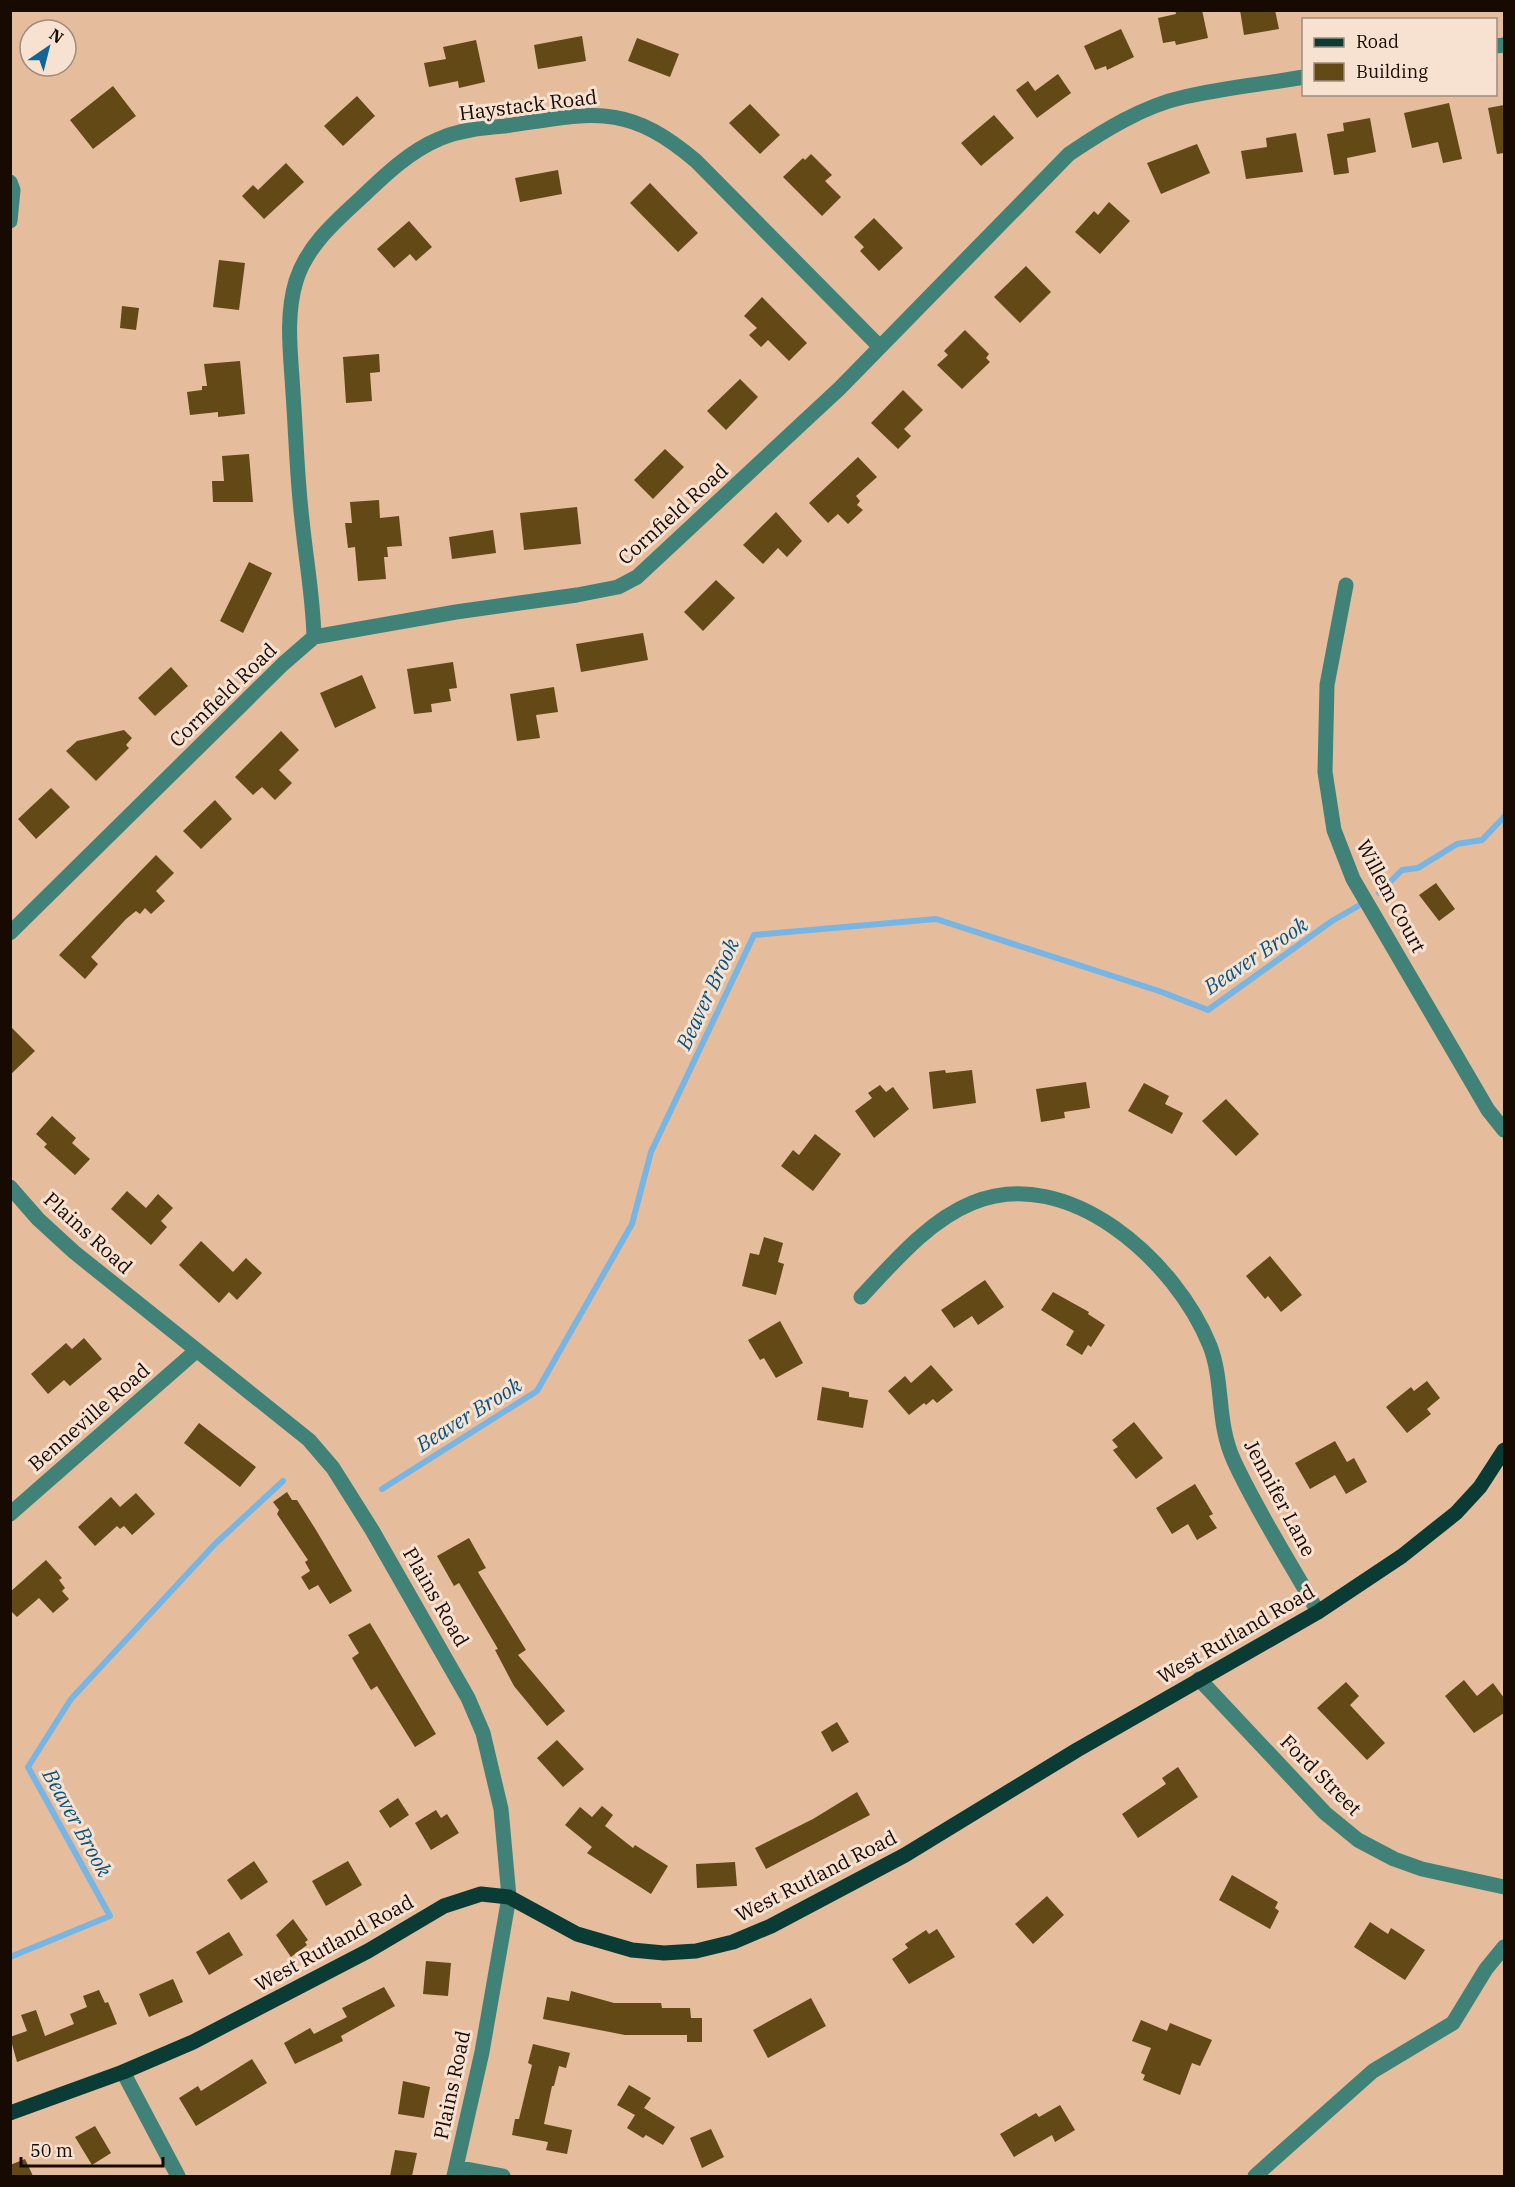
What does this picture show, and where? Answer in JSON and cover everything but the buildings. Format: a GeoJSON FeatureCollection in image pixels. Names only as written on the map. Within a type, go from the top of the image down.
{"type":"FeatureCollection","features":[{"type":"Feature","properties":{"kind":"main road","name":"West Rutland Road"},"geometry":{"type":"LineString","coordinates":[[10,2113],[123,2072],[193,2042],[368,1951],[444,1906],[482,1894],[509,1898],[577,1934],[632,1950],[664,1953],[696,1951],[733,1942],[810,1907],[905,1855],[1199,1679],[1318,1612],[1402,1556],[1456,1513],[1480,1487],[1504,1450]]}},
{"type":"Feature","properties":{"kind":"street","name":"Cornfield Road"},"geometry":{"type":"LineString","coordinates":[[10,933],[283,664],[314,637],[578,595],[618,587],[628,582],[666,553],[840,388],[1069,154],[1098,134],[1131,117],[1182,97],[1302,77]]}},
{"type":"Feature","properties":{"kind":"street","name":"Haystack Road"},"geometry":{"type":"LineString","coordinates":[[314,637],[313,593],[302,519],[290,307],[297,279],[313,247],[336,222],[405,159],[438,139],[471,130],[595,114],[622,118],[649,128],[673,141],[696,161],[879,346]]}},
{"type":"Feature","properties":{"kind":"street"},"geometry":{"type":"LineString","coordinates":[[10,182],[13,190],[10,221]]}},
{"type":"Feature","properties":{"kind":"street","name":"Willem Court"},"geometry":{"type":"LineString","coordinates":[[1346,585],[1327,685],[1325,772],[1334,830],[1353,879],[1488,1110],[1504,1130]]}},
{"type":"Feature","properties":{"kind":"street","name":"Plains Road"},"geometry":{"type":"LineString","coordinates":[[10,1187],[54,1236],[309,1440],[333,1468],[443,1651],[468,1698],[483,1733],[501,1809],[509,1898],[482,2052],[455,2172]]}},
{"type":"Feature","properties":{"kind":"street","name":"Jennifer Lane"},"geometry":{"type":"LineString","coordinates":[[861,1297],[930,1229],[969,1204],[993,1196],[1020,1194],[1052,1198],[1112,1227],[1160,1266],[1175,1284],[1202,1328],[1211,1347],[1221,1425],[1234,1461],[1318,1612]]}},
{"type":"Feature","properties":{"kind":"street","name":"Benneville Road"},"geometry":{"type":"LineString","coordinates":[[10,1514],[196,1351]]}},
{"type":"Feature","properties":{"kind":"street","name":"Ford Street"},"geometry":{"type":"LineString","coordinates":[[1199,1679],[1325,1813],[1358,1840],[1394,1859],[1422,1869],[1504,1887]]}},
{"type":"Feature","properties":{"kind":"street"},"geometry":{"type":"LineString","coordinates":[[1255,2176],[1373,2071],[1453,2023],[1486,1969],[1504,1947]]}},
{"type":"Feature","properties":{"kind":"street"},"geometry":{"type":"LineString","coordinates":[[123,2072],[178,2176]]}},
{"type":"Feature","properties":{"kind":"street"},"geometry":{"type":"LineString","coordinates":[[455,2172],[503,2176]]}},
{"type":"Feature","properties":{"kind":"waterway","name":"Beaver Brook"},"geometry":{"type":"LineString","coordinates":[[1379,893],[1402,870],[1418,868],[1457,844],[1482,840],[1504,817]]}},
{"type":"Feature","properties":{"kind":"waterway","name":"Beaver Brook"},"geometry":{"type":"LineString","coordinates":[[382,1489],[537,1391],[632,1224],[651,1152],[754,935],[936,919],[1159,991],[1208,1010],[1332,921],[1358,906]]}},
{"type":"Feature","properties":{"kind":"waterway","name":"Beaver Brook"},"geometry":{"type":"LineString","coordinates":[[10,1957],[110,1916],[28,1767],[71,1699],[215,1544],[283,1481]]}}]}
